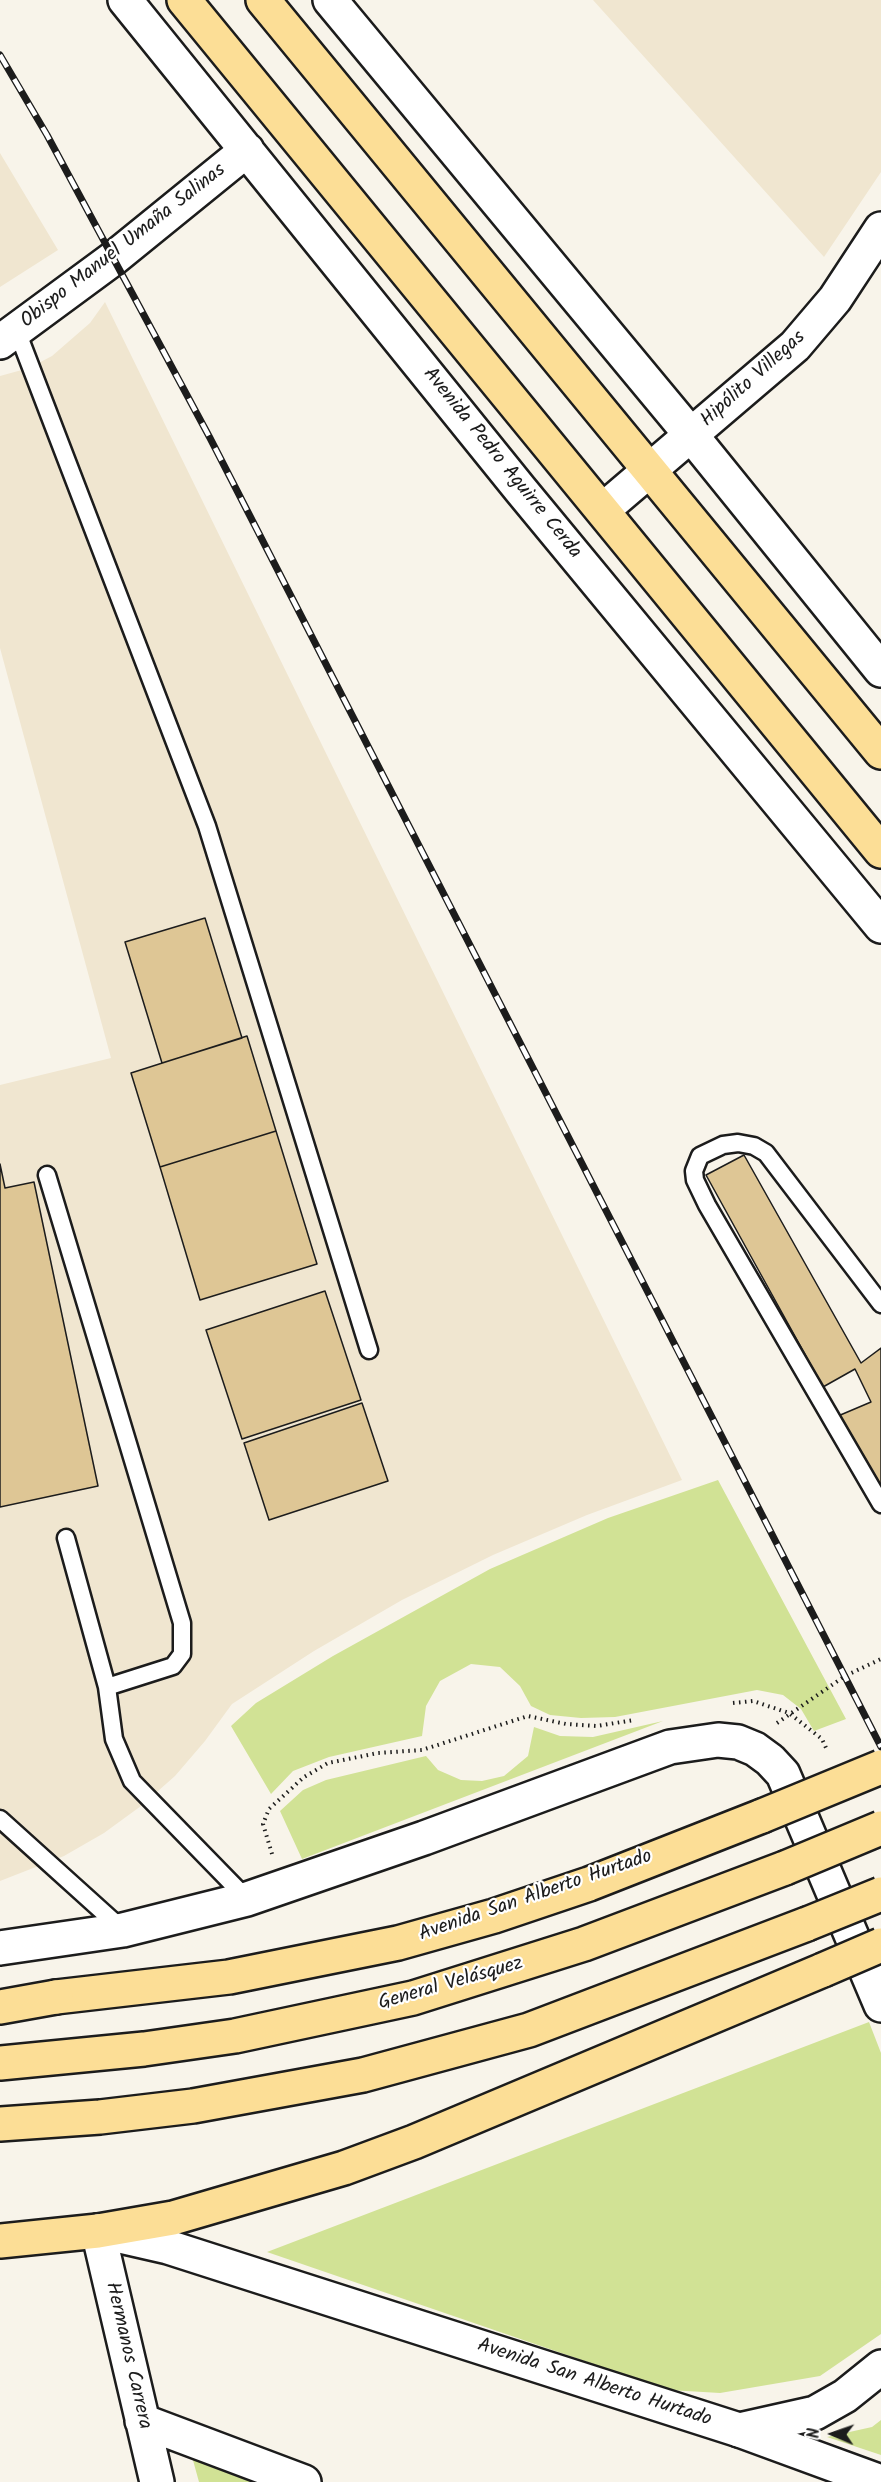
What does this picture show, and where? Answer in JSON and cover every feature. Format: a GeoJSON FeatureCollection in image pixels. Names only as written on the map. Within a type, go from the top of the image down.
{"type":"FeatureCollection","features":[{"type":"Feature","properties":{"kind":"main road"},"geometry":{"type":"LineString","coordinates":[[184,0],[604,509],[881,851]]}},
{"type":"Feature","properties":{"kind":"main road"},"geometry":{"type":"LineString","coordinates":[[263,0],[650,468],[881,752]]}},
{"type":"Feature","properties":{"kind":"main road","name":"Avenida San Alberto Hurtado"},"geometry":{"type":"LineString","coordinates":[[56,1997],[229,1977],[398,1943],[494,1916],[589,1884],[881,1767]]}},
{"type":"Feature","properties":{"kind":"main road","name":"General Velásquez"},"geometry":{"type":"LineString","coordinates":[[0,2063],[144,2049],[235,2036],[413,1998],[584,1944],[785,1868],[881,1828]]}},
{"type":"Feature","properties":{"kind":"main road"},"geometry":{"type":"LineString","coordinates":[[0,2124],[100,2117],[193,2106],[384,2070],[529,2030],[881,1894]]}},
{"type":"Feature","properties":{"kind":"main road","name":"Avenida San Alberto Hurtado"},"geometry":{"type":"LineString","coordinates":[[0,2241],[98,2231],[214,2207],[344,2168],[414,2142],[881,1946]]}},
{"type":"Feature","properties":{"kind":"main road"},"geometry":{"type":"LineString","coordinates":[[0,2007],[56,1997]]}},
{"type":"Feature","properties":{"kind":"street","name":"Avenida Pedro Aguirre Cerda"},"geometry":{"type":"LineString","coordinates":[[124,0],[520,489],[881,926]]}},
{"type":"Feature","properties":{"kind":"street"},"geometry":{"type":"LineString","coordinates":[[330,0],[691,435],[881,670]]}},
{"type":"Feature","properties":{"kind":"street","name":"Obispo Manuel Umaña Salinas"},"geometry":{"type":"LineString","coordinates":[[8,337],[247,150]]}},
{"type":"Feature","properties":{"kind":"street","name":"Hipólito Villegas"},"geometry":{"type":"LineString","coordinates":[[604,509],[795,346],[835,299],[879,235]]}},
{"type":"Feature","properties":{"kind":"street"},"geometry":{"type":"LineString","coordinates":[[0,1948],[123,1930],[248,1899],[424,1838],[670,1747],[718,1740],[738,1742],[755,1749],[783,1774],[881,2005]]}},
{"type":"Feature","properties":{"kind":"street","name":"Avenida San Alberto Hurtado"},"geometry":{"type":"LineString","coordinates":[[0,2000],[56,1997]]}},
{"type":"Feature","properties":{"kind":"street","name":"Avenida San Alberto Hurtado"},"geometry":{"type":"LineString","coordinates":[[98,2231],[168,2247],[739,2430],[881,2482]]}},
{"type":"Feature","properties":{"kind":"street","name":"Hermanos Carrera"},"geometry":{"type":"LineString","coordinates":[[98,2231],[157,2482]]}},
{"type":"Feature","properties":{"kind":"street"},"geometry":{"type":"LineString","coordinates":[[739,2430],[814,2413],[846,2396],[881,2367]]}},
{"type":"Feature","properties":{"kind":"street"},"geometry":{"type":"LineString","coordinates":[[142,2421],[304,2482]]}},
{"type":"Feature","properties":{"kind":"lane"},"geometry":{"type":"LineString","coordinates":[[8,337],[207,826],[369,1350]]}},
{"type":"Feature","properties":{"kind":"lane"},"geometry":{"type":"LineString","coordinates":[[881,1304],[766,1153],[754,1146],[738,1143],[723,1145],[700,1156],[694,1171],[695,1180],[707,1205],[881,1504]]}},
{"type":"Feature","properties":{"kind":"lane"},"geometry":{"type":"LineString","coordinates":[[47,1175],[182,1623],[182,1653],[173,1666],[107,1687]]}},
{"type":"Feature","properties":{"kind":"lane"},"geometry":{"type":"LineString","coordinates":[[66,1538],[107,1687],[114,1739],[132,1781],[248,1899]]}},
{"type":"Feature","properties":{"kind":"lane"},"geometry":{"type":"LineString","coordinates":[[0,1819],[123,1930]]}},
{"type":"Feature","properties":{"kind":"path"},"geometry":{"type":"LineString","coordinates":[[755,1749],[765,1735],[795,1708],[845,1676],[881,1659]]}},
{"type":"Feature","properties":{"kind":"path"},"geometry":{"type":"LineString","coordinates":[[281,1887],[263,1824],[269,1809],[304,1777],[328,1763],[378,1753],[422,1750],[528,1716]]}},
{"type":"Feature","properties":{"kind":"shaded area"},"geometry":{"type":"Polygon","coordinates":[[[593,0],[881,0],[881,172],[824,257],[593,0]]]}},
{"type":"Feature","properties":{"kind":"shaded area"},"geometry":{"type":"Polygon","coordinates":[[[0,153],[58,250],[0,287],[0,153]]]}},
{"type":"Feature","properties":{"kind":"shaded area"},"geometry":{"type":"Polygon","coordinates":[[[105,302],[682,1480],[587,1515],[493,1555],[402,1600],[314,1651],[232,1704],[175,1776],[141,1806],[104,1833],[64,1856],[0,1881],[0,1085],[111,1058],[0,648],[0,376],[29,368],[52,356],[90,323],[105,302]]]}},
{"type":"Feature","properties":{"kind":"green space"},"geometry":{"type":"Polygon","coordinates":[[[718,1480],[846,1719],[814,1731],[801,1709],[783,1695],[757,1690],[615,1717],[581,1718],[550,1715],[531,1706],[520,1686],[500,1667],[471,1664],[440,1681],[426,1706],[422,1736],[329,1757],[293,1771],[271,1794],[231,1726],[256,1703],[333,1656],[490,1569],[608,1518],[718,1480]]]}},
{"type":"Feature","properties":{"kind":"green space"},"geometry":{"type":"Polygon","coordinates":[[[663,1721],[302,1859],[280,1811],[303,1790],[326,1780],[426,1756],[438,1770],[461,1780],[482,1781],[504,1776],[528,1756],[534,1727],[560,1736],[593,1737],[663,1721]]]}},
{"type":"Feature","properties":{"kind":"green space"},"geometry":{"type":"Polygon","coordinates":[[[869,2022],[881,2053],[881,2334],[820,2376],[720,2393],[669,2390],[267,2252],[869,2022]]]}},
{"type":"Feature","properties":{"kind":"green space"},"geometry":{"type":"Polygon","coordinates":[[[881,2420],[881,2455],[827,2437],[872,2427],[881,2420]]]}},
{"type":"Feature","properties":{"kind":"green space"},"geometry":{"type":"Polygon","coordinates":[[[191,2453],[264,2482],[199,2482],[191,2453]]]}},
{"type":"Feature","properties":{"kind":"building"},"geometry":{"type":"Polygon","coordinates":[[[205,918],[242,1038],[162,1063],[125,942],[205,918]]]}},
{"type":"Feature","properties":{"kind":"building"},"geometry":{"type":"Polygon","coordinates":[[[247,1036],[276,1131],[160,1167],[131,1073],[247,1036]]]}},
{"type":"Feature","properties":{"kind":"building"},"geometry":{"type":"Polygon","coordinates":[[[276,1131],[317,1264],[200,1300],[160,1167],[276,1131]]]}},
{"type":"Feature","properties":{"kind":"building"},"geometry":{"type":"Polygon","coordinates":[[[744,1155],[861,1363],[881,1348],[881,1489],[838,1416],[871,1402],[855,1369],[823,1387],[706,1175],[744,1155]]]}},
{"type":"Feature","properties":{"kind":"building"},"geometry":{"type":"Polygon","coordinates":[[[0,1164],[5,1188],[34,1182],[98,1486],[0,1507],[0,1164]]]}},
{"type":"Feature","properties":{"kind":"building"},"geometry":{"type":"Polygon","coordinates":[[[325,1291],[361,1400],[242,1439],[206,1330],[325,1291]]]}},
{"type":"Feature","properties":{"kind":"building"},"geometry":{"type":"Polygon","coordinates":[[[362,1403],[388,1481],[269,1520],[244,1443],[362,1403]]]}},
{"type":"Feature","properties":{"kind":"railway"},"geometry":{"type":"LineString","coordinates":[[0,55],[47,135],[210,438],[881,1747]]}}]}
